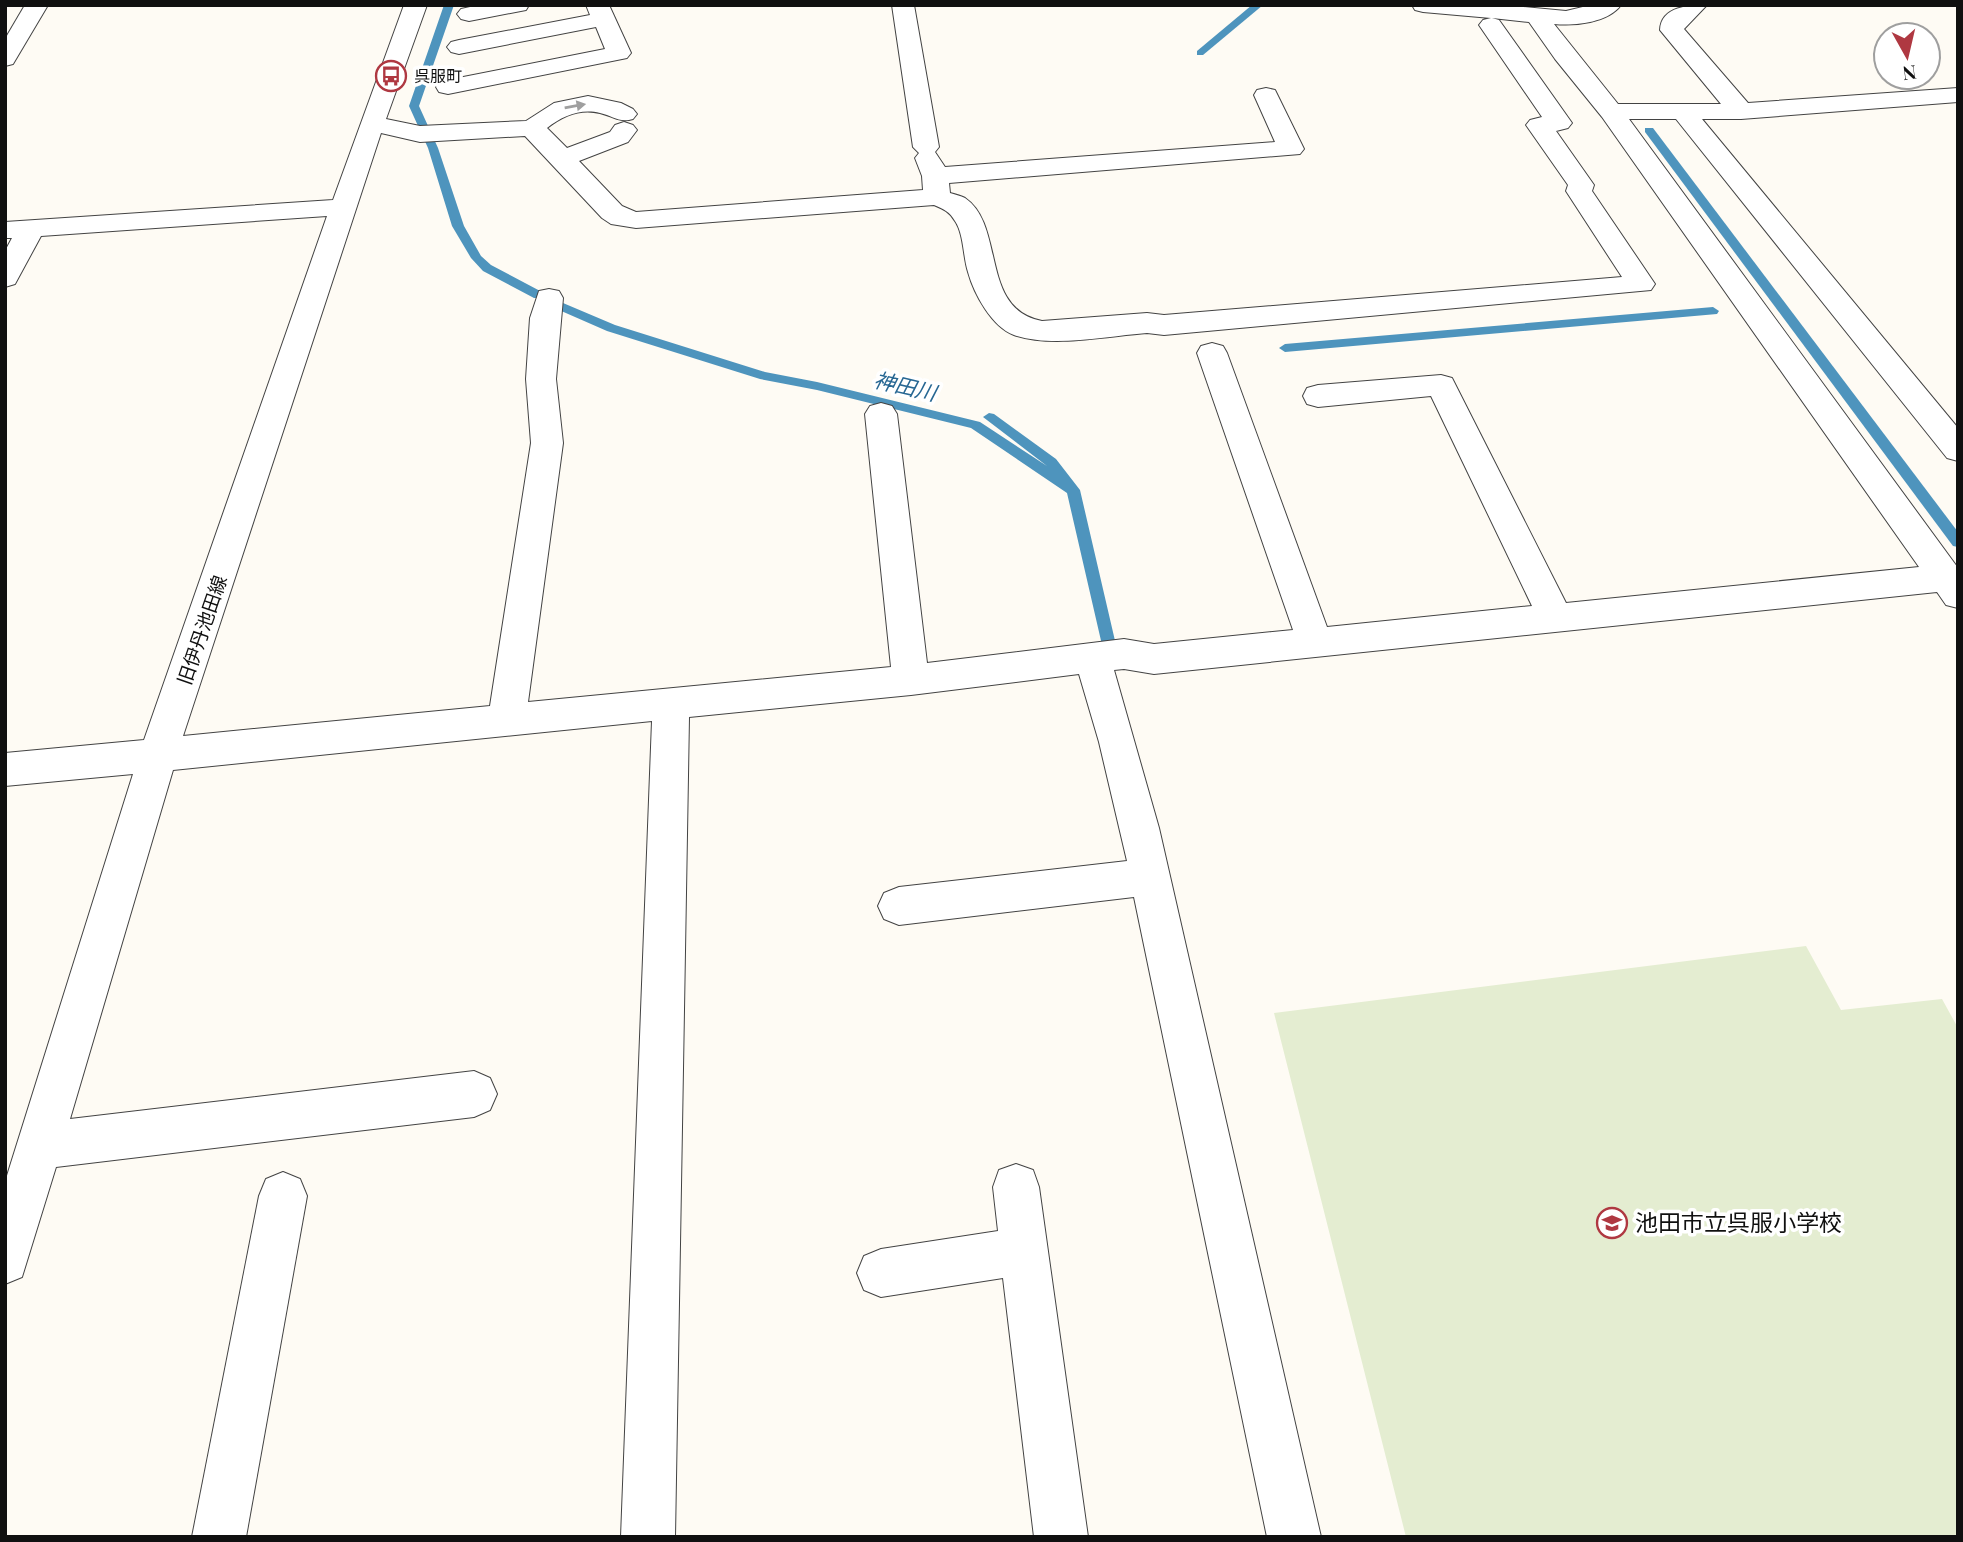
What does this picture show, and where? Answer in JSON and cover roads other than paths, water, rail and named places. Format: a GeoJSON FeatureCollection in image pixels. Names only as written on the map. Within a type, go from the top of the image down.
{"type":"FeatureCollection","features":[{"type":"Feature","properties":{"kind":"street"},"geometry":{"type":"LineString","coordinates":[[5,59],[37,5]]}},
{"type":"Feature","properties":{"kind":"street","name":"旧伊丹池田線"},"geometry":{"type":"LineString","coordinates":[[5,1260],[158,755],[345,207],[386,125],[416,5]]}},
{"type":"Feature","properties":{"kind":"street"},"geometry":{"type":"LineString","coordinates":[[469,13],[517,5]]}},
{"type":"Feature","properties":{"kind":"street"},"geometry":{"type":"LineString","coordinates":[[902,5],[931,170],[970,220],[982,273],[990,293],[1006,315],[1021,327],[1042,331],[1147,323],[1164,325],[1641,284],[1579,191],[1581,185],[1539,125],[1559,123],[1491,25]]}},
{"type":"Feature","properties":{"kind":"street"},"geometry":{"type":"LineString","coordinates":[[1423,5],[1566,18],[1589,8]]}},
{"type":"Feature","properties":{"kind":"street"},"geometry":{"type":"LineString","coordinates":[[1696,5],[1672,24],[1672,30],[1741,111]]}},
{"type":"Feature","properties":{"kind":"street"},"geometry":{"type":"LineString","coordinates":[[448,87],[618,53],[600,12],[459,47]]}},
{"type":"Feature","properties":{"kind":"street"},"geometry":{"type":"LineString","coordinates":[[1537,16],[1611,112],[1952,586]]}},
{"type":"Feature","properties":{"kind":"street"},"geometry":{"type":"LineString","coordinates":[[1524,72],[1575,68]]}},
{"type":"Feature","properties":{"kind":"street"},"geometry":{"type":"LineString","coordinates":[[386,125],[420,134],[518,127],[532,129],[563,158],[612,212],[629,219],[931,170],[1292,149],[1266,95]]}},
{"type":"Feature","properties":{"kind":"street"},"geometry":{"type":"LineString","coordinates":[[1611,112],[1685,114],[1958,95]]}},
{"type":"Feature","properties":{"kind":"street"},"geometry":{"type":"LineString","coordinates":[[532,129],[541,119],[573,105],[606,105],[624,122],[619,137],[563,158]]}},
{"type":"Feature","properties":{"kind":"street"},"geometry":{"type":"LineString","coordinates":[[1685,114],[1958,450]]}},
{"type":"Feature","properties":{"kind":"street"},"geometry":{"type":"LineString","coordinates":[[5,278],[18,229],[345,207]]}},
{"type":"Feature","properties":{"kind":"street"},"geometry":{"type":"LineString","coordinates":[[507,720],[547,443],[543,420],[545,385],[541,379],[549,298]]}},
{"type":"Feature","properties":{"kind":"street"},"geometry":{"type":"LineString","coordinates":[[1212,354],[1314,640]]}},
{"type":"Feature","properties":{"kind":"street"},"geometry":{"type":"LineString","coordinates":[[1318,396],[1441,385],[1555,617]]}},
{"type":"Feature","properties":{"kind":"street"},"geometry":{"type":"LineString","coordinates":[[881,414],[911,680]]}},
{"type":"Feature","properties":{"kind":"street"},"geometry":{"type":"LineString","coordinates":[[5,770],[911,680],[1124,653],[1154,659],[1314,640],[1555,617],[1952,586]]}},
{"type":"Feature","properties":{"kind":"street"},"geometry":{"type":"LineString","coordinates":[[1092,657],[1105,695],[1150,877],[1247,1306],[1294,1537]]}},
{"type":"Feature","properties":{"kind":"street"},"geometry":{"type":"LineString","coordinates":[[648,1537],[671,704]]}},
{"type":"Feature","properties":{"kind":"street"},"geometry":{"type":"LineString","coordinates":[[899,906],[1150,877]]}},
{"type":"Feature","properties":{"kind":"street"},"geometry":{"type":"LineString","coordinates":[[40,1146],[474,1094]]}},
{"type":"Feature","properties":{"kind":"street"},"geometry":{"type":"LineString","coordinates":[[1016,1187],[1061,1537]]}},
{"type":"Feature","properties":{"kind":"street"},"geometry":{"type":"LineString","coordinates":[[219,1537],[283,1196]]}},
{"type":"Feature","properties":{"kind":"street"},"geometry":{"type":"LineString","coordinates":[[881,1273],[1025,1251]]}},
{"type":"Feature","properties":{"kind":"waterway","name":"神田川"},"geometry":{"type":"LineString","coordinates":[[449,5],[414,106],[433,148],[458,226],[477,258],[487,268],[538,295]]}},
{"type":"Feature","properties":{"kind":"waterway"},"geometry":{"type":"LineString","coordinates":[[1200,53],[1258,5]]}},
{"type":"Feature","properties":{"kind":"waterway"},"geometry":{"type":"LineString","coordinates":[[1649,130],[1958,542]]}},
{"type":"Feature","properties":{"kind":"waterway","name":"神田川"},"geometry":{"type":"LineString","coordinates":[[563,307],[611,328],[764,376],[817,386],[975,425],[1073,490],[1109,645]]}},
{"type":"Feature","properties":{"kind":"waterway"},"geometry":{"type":"LineString","coordinates":[[1285,348],[1713,311]]}},
{"type":"Feature","properties":{"kind":"waterway"},"geometry":{"type":"LineString","coordinates":[[989,417],[1051,462],[1067,482]]}},
{"type":"Feature","properties":{"kind":"place","name":"呉服町"},"geometry":{"type":"Point","coordinates":[391,76]}},
{"type":"Feature","properties":{"kind":"place","name":"池田市立呉服小学校"},"geometry":{"type":"Point","coordinates":[1612,1223]}}]}
